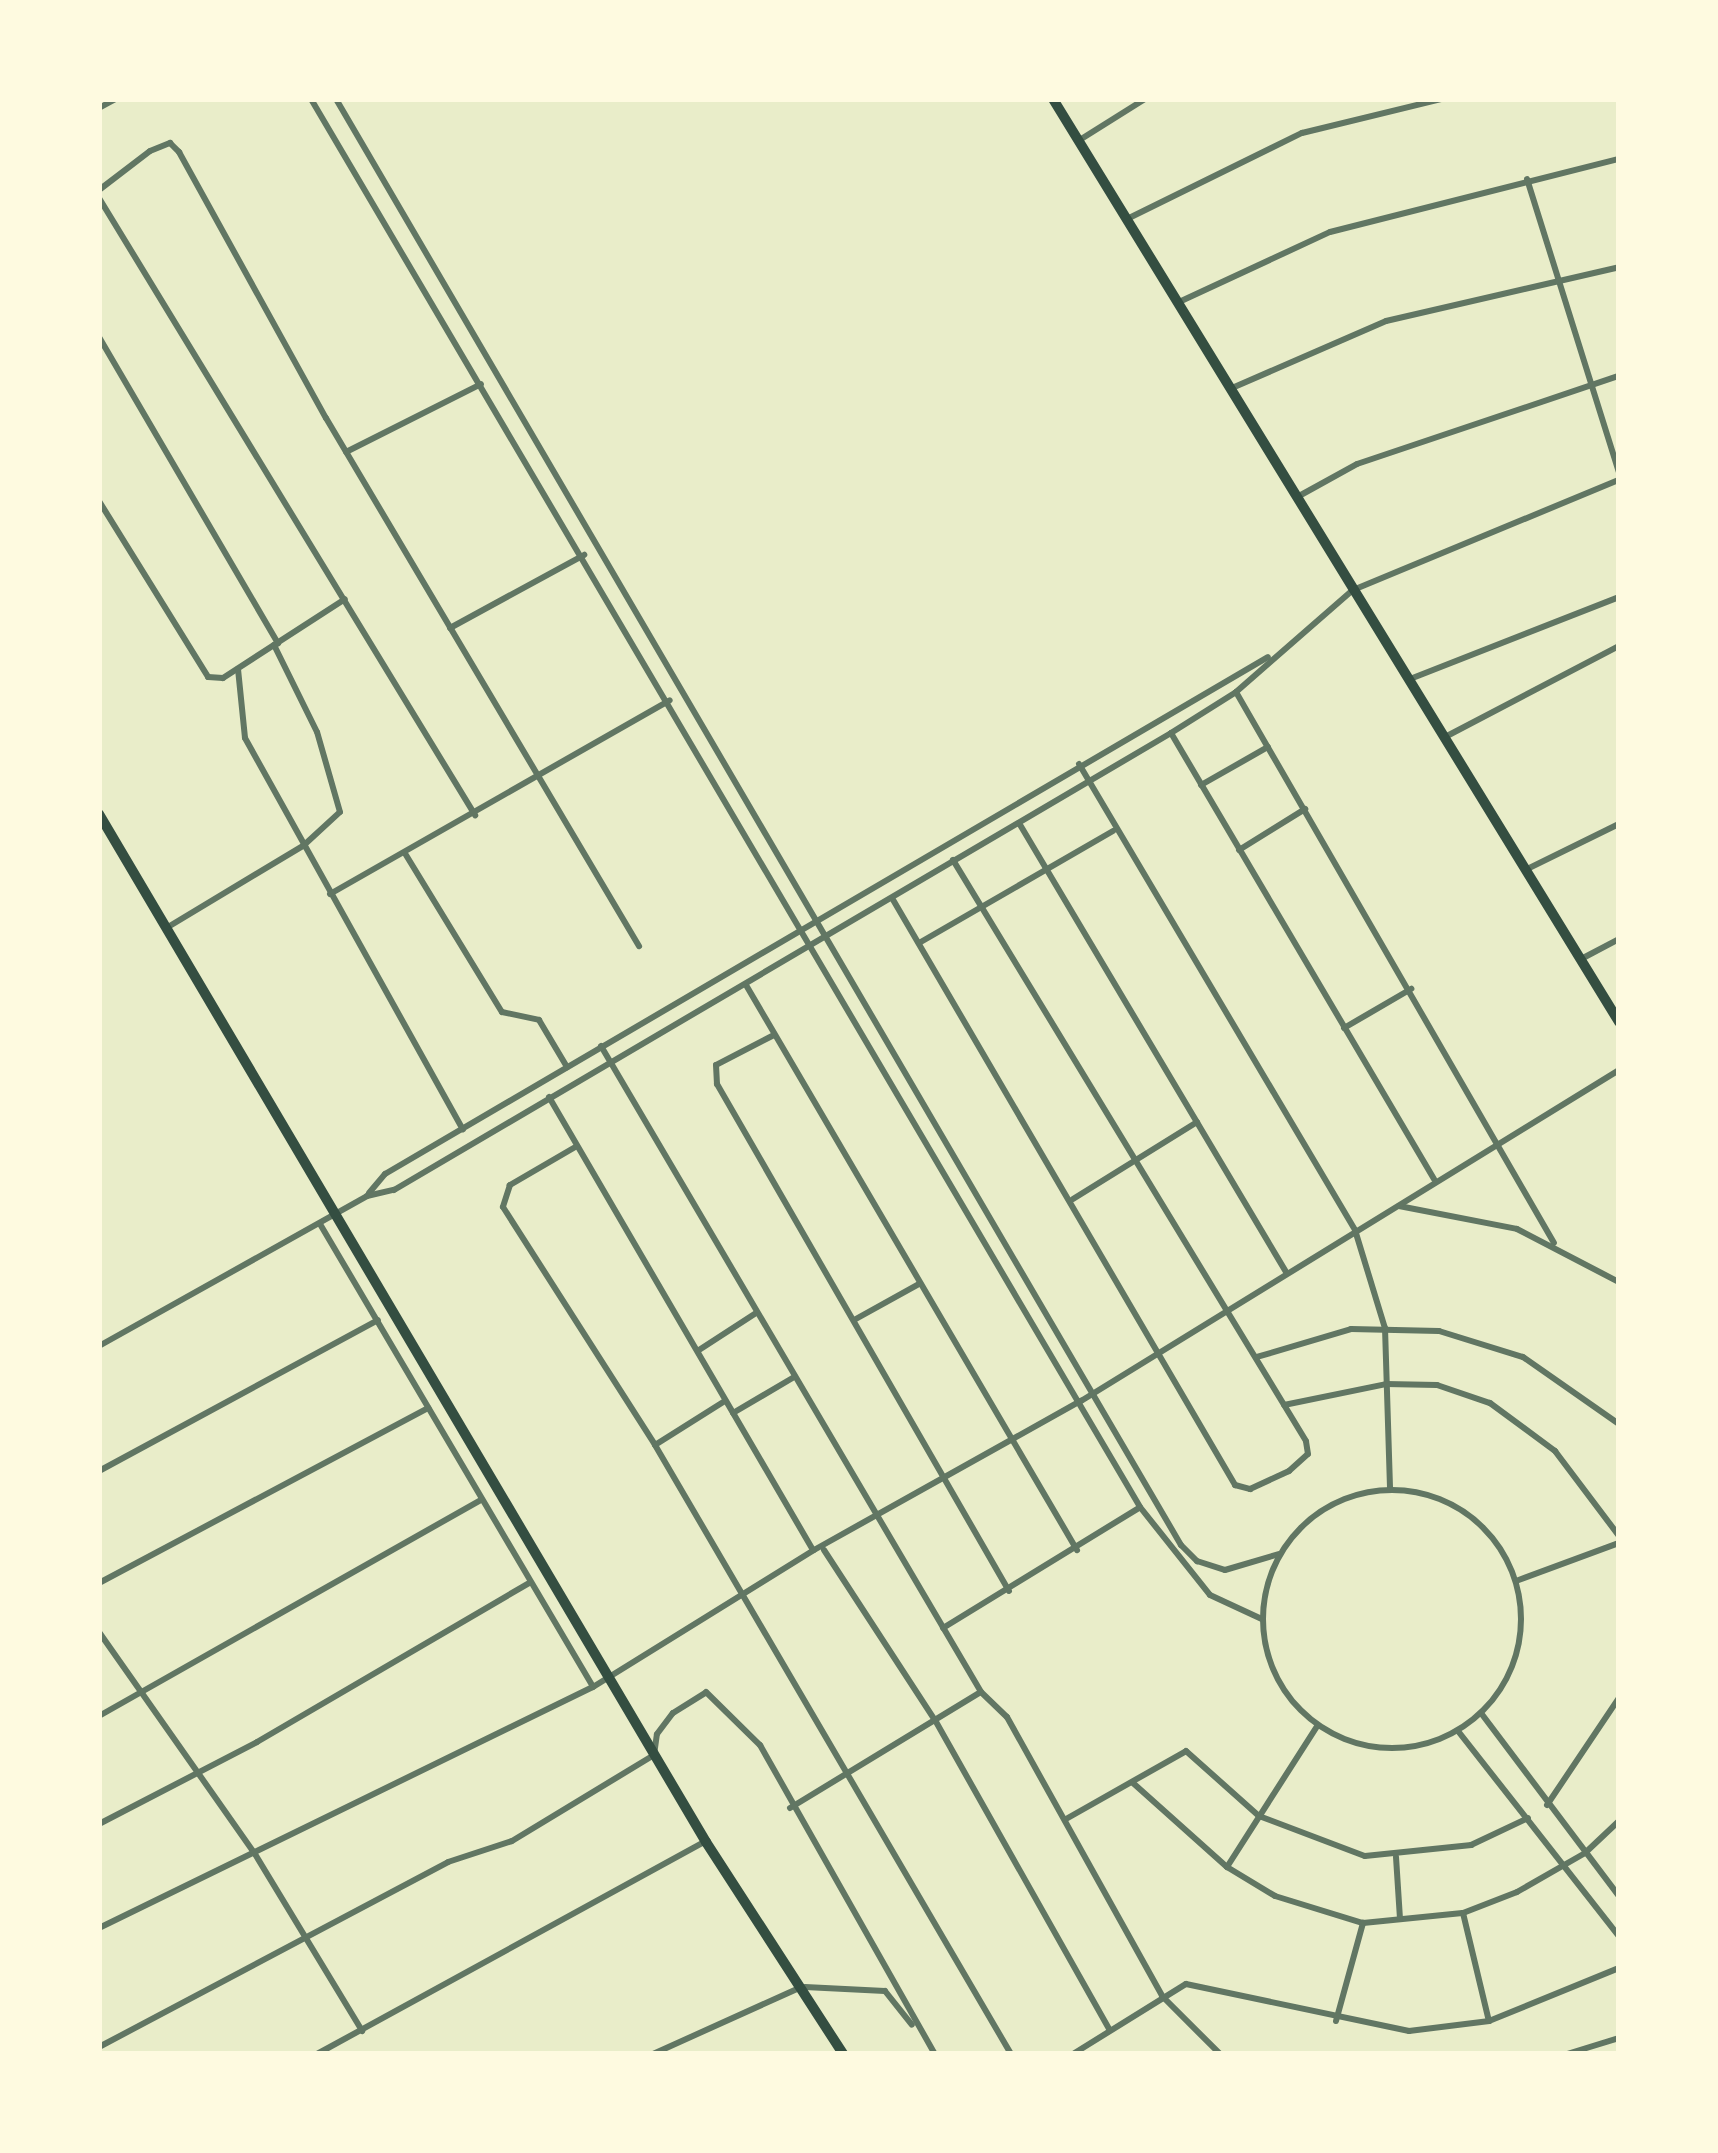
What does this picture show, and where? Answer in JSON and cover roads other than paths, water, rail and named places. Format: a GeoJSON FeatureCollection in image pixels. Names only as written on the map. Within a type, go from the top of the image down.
{"type":"FeatureCollection","features":[{"type":"Feature","properties":{"kind":"main road"},"geometry":{"type":"LineString","coordinates":[[1053,99],[1619,1022]]}},
{"type":"Feature","properties":{"kind":"main road"},"geometry":{"type":"LineString","coordinates":[[99,814],[612,1675],[706,1842],[788,1976],[843,2054]]}},
{"type":"Feature","properties":{"kind":"street"},"geometry":{"type":"LineString","coordinates":[[99,109],[115,99]]}},
{"type":"Feature","properties":{"kind":"street"},"geometry":{"type":"LineString","coordinates":[[311,99],[805,928],[1140,1507],[1210,1595],[1262,1619]]}},
{"type":"Feature","properties":{"kind":"street"},"geometry":{"type":"LineString","coordinates":[[336,99],[830,936],[1093,1394],[1197,1561],[1225,1570],[1279,1554]]}},
{"type":"Feature","properties":{"kind":"street"},"geometry":{"type":"LineString","coordinates":[[1078,141],[1145,99]]}},
{"type":"Feature","properties":{"kind":"street"},"geometry":{"type":"LineString","coordinates":[[1127,219],[1302,134],[1441,99]]}},
{"type":"Feature","properties":{"kind":"street"},"geometry":{"type":"LineString","coordinates":[[476,815],[99,194],[150,151],[174,146],[346,452],[542,773],[639,946]]}},
{"type":"Feature","properties":{"kind":"street"},"geometry":{"type":"LineString","coordinates":[[1179,302],[1330,232],[1527,179],[1619,160]]}},
{"type":"Feature","properties":{"kind":"street"},"geometry":{"type":"LineString","coordinates":[[99,1346],[368,1196],[394,1190],[1171,733],[1236,692],[1353,590],[1619,476],[1555,282],[1527,179]]}},
{"type":"Feature","properties":{"kind":"street"},"geometry":{"type":"LineString","coordinates":[[1232,388],[1387,321],[1619,267]]}},
{"type":"Feature","properties":{"kind":"street"},"geometry":{"type":"LineString","coordinates":[[99,337],[276,644],[339,788],[332,826],[168,927]]}},
{"type":"Feature","properties":{"kind":"street"},"geometry":{"type":"LineString","coordinates":[[1299,496],[1357,464],[1619,376]]}},
{"type":"Feature","properties":{"kind":"street"},"geometry":{"type":"LineString","coordinates":[[346,452],[481,384]]}},
{"type":"Feature","properties":{"kind":"street"},"geometry":{"type":"LineString","coordinates":[[99,500],[208,676],[238,669],[344,599]]}},
{"type":"Feature","properties":{"kind":"street"},"geometry":{"type":"LineString","coordinates":[[450,628],[584,556]]}},
{"type":"Feature","properties":{"kind":"street"},"geometry":{"type":"LineString","coordinates":[[1406,680],[1619,597]]}},
{"type":"Feature","properties":{"kind":"street"},"geometry":{"type":"LineString","coordinates":[[1442,739],[1619,646]]}},
{"type":"Feature","properties":{"kind":"street"},"geometry":{"type":"LineString","coordinates":[[368,1196],[385,1174],[1079,764],[1277,654]]}},
{"type":"Feature","properties":{"kind":"street"},"geometry":{"type":"LineString","coordinates":[[238,669],[244,738],[463,1129]]}},
{"type":"Feature","properties":{"kind":"street"},"geometry":{"type":"LineString","coordinates":[[1236,692],[1499,1140],[1554,1243]]}},
{"type":"Feature","properties":{"kind":"street"},"geometry":{"type":"LineString","coordinates":[[330,894],[406,856],[670,700]]}},
{"type":"Feature","properties":{"kind":"street"},"geometry":{"type":"LineString","coordinates":[[1171,733],[1435,1180]]}},
{"type":"Feature","properties":{"kind":"street"},"geometry":{"type":"LineString","coordinates":[[1201,785],[1268,747]]}},
{"type":"Feature","properties":{"kind":"street"},"geometry":{"type":"LineString","coordinates":[[1079,764],[1114,831],[1355,1229],[1384,1328],[1390,1489]]}},
{"type":"Feature","properties":{"kind":"street"},"geometry":{"type":"LineString","coordinates":[[1239,850],[1305,809]]}},
{"type":"Feature","properties":{"kind":"street"},"geometry":{"type":"LineString","coordinates":[[1019,823],[1286,1272]]}},
{"type":"Feature","properties":{"kind":"street"},"geometry":{"type":"LineString","coordinates":[[1524,871],[1619,824]]}},
{"type":"Feature","properties":{"kind":"street"},"geometry":{"type":"LineString","coordinates":[[919,943],[984,911],[1114,831]]}},
{"type":"Feature","properties":{"kind":"street"},"geometry":{"type":"LineString","coordinates":[[406,856],[502,1012],[539,1020],[567,1066]]}},
{"type":"Feature","properties":{"kind":"street"},"geometry":{"type":"LineString","coordinates":[[892,898],[1073,1199],[1156,1352],[1243,1489],[1289,1471],[1308,1454],[1284,1405],[953,860]]}},
{"type":"Feature","properties":{"kind":"street"},"geometry":{"type":"LineString","coordinates":[[1580,960],[1619,939]]}},
{"type":"Feature","properties":{"kind":"street"},"geometry":{"type":"LineString","coordinates":[[746,985],[919,1284],[1017,1438],[1077,1550]]}},
{"type":"Feature","properties":{"kind":"street"},"geometry":{"type":"LineString","coordinates":[[1344,1028],[1411,989]]}},
{"type":"Feature","properties":{"kind":"street"},"geometry":{"type":"LineString","coordinates":[[773,1035],[716,1065],[717,1084],[950,1477],[1009,1591]]}},
{"type":"Feature","properties":{"kind":"street"},"geometry":{"type":"LineString","coordinates":[[601,1046],[981,1692],[1007,1717],[1162,1996],[1220,2054]]}},
{"type":"Feature","properties":{"kind":"street"},"geometry":{"type":"LineString","coordinates":[[99,1928],[593,1687],[814,1550],[824,1550],[1093,1394],[1619,1070]]}},
{"type":"Feature","properties":{"kind":"street"},"geometry":{"type":"LineString","coordinates":[[549,1097],[814,1550]]}},
{"type":"Feature","properties":{"kind":"street"},"geometry":{"type":"LineString","coordinates":[[1073,1199],[1197,1122]]}},
{"type":"Feature","properties":{"kind":"street"},"geometry":{"type":"LineString","coordinates":[[577,1146],[510,1185],[503,1207],[655,1445],[1011,2054]]}},
{"type":"Feature","properties":{"kind":"street"},"geometry":{"type":"LineString","coordinates":[[1397,1205],[1486,1220],[1554,1243],[1619,1282]]}},
{"type":"Feature","properties":{"kind":"street"},"geometry":{"type":"LineString","coordinates":[[320,1223],[593,1687]]}},
{"type":"Feature","properties":{"kind":"street"},"geometry":{"type":"LineString","coordinates":[[854,1320],[919,1284]]}},
{"type":"Feature","properties":{"kind":"street"},"geometry":{"type":"LineString","coordinates":[[699,1350],[756,1313]]}},
{"type":"Feature","properties":{"kind":"street"},"geometry":{"type":"LineString","coordinates":[[99,1471],[378,1320]]}},
{"type":"Feature","properties":{"kind":"street"},"geometry":{"type":"LineString","coordinates":[[1256,1357],[1302,1340],[1384,1328],[1439,1330],[1523,1357],[1619,1424]]}},
{"type":"Feature","properties":{"kind":"street"},"geometry":{"type":"LineString","coordinates":[[734,1412],[794,1377]]}},
{"type":"Feature","properties":{"kind":"street"},"geometry":{"type":"LineString","coordinates":[[1284,1405],[1386,1384],[1437,1385],[1490,1403],[1555,1451],[1619,1539],[1516,1581]]}},
{"type":"Feature","properties":{"kind":"street"},"geometry":{"type":"LineString","coordinates":[[655,1445],[725,1401]]}},
{"type":"Feature","properties":{"kind":"street"},"geometry":{"type":"LineString","coordinates":[[99,1582],[428,1408]]}},
{"type":"Feature","properties":{"kind":"street"},"geometry":{"type":"LineString","coordinates":[[1390,1489],[1432,1495],[1469,1514],[1498,1544],[1516,1581],[1517,1652],[1481,1713],[1458,1731],[1387,1749],[1317,1726],[1271,1667],[1262,1619],[1279,1554],[1308,1520],[1346,1497],[1390,1489]]}},
{"type":"Feature","properties":{"kind":"street"},"geometry":{"type":"LineString","coordinates":[[99,1716],[481,1500]]}},
{"type":"Feature","properties":{"kind":"street"},"geometry":{"type":"LineString","coordinates":[[943,1628],[1077,1550],[1140,1507]]}},
{"type":"Feature","properties":{"kind":"street"},"geometry":{"type":"LineString","coordinates":[[824,1550],[935,1720],[1109,2030]]}},
{"type":"Feature","properties":{"kind":"street"},"geometry":{"type":"LineString","coordinates":[[99,1824],[529,1583]]}},
{"type":"Feature","properties":{"kind":"street"},"geometry":{"type":"LineString","coordinates":[[99,1632],[137,1696],[199,1772],[255,1853],[303,1945],[362,2032]]}},
{"type":"Feature","properties":{"kind":"street"},"geometry":{"type":"LineString","coordinates":[[99,2047],[303,1945],[448,1862],[512,1840],[654,1755],[657,1734],[673,1713],[706,1692],[760,1745],[790,1808],[932,2050]]}},
{"type":"Feature","properties":{"kind":"street"},"geometry":{"type":"LineString","coordinates":[[790,1808],[981,1692]]}},
{"type":"Feature","properties":{"kind":"street"},"geometry":{"type":"LineString","coordinates":[[1546,1805],[1619,1698]]}},
{"type":"Feature","properties":{"kind":"street"},"geometry":{"type":"LineString","coordinates":[[1481,1713],[1619,1896]]}},
{"type":"Feature","properties":{"kind":"street"},"geometry":{"type":"LineString","coordinates":[[1227,1867],[1317,1726]]}},
{"type":"Feature","properties":{"kind":"street"},"geometry":{"type":"LineString","coordinates":[[1458,1731],[1619,1936]]}},
{"type":"Feature","properties":{"kind":"street"},"geometry":{"type":"LineString","coordinates":[[1066,1819],[1133,1783],[1173,1754],[1191,1751],[1259,1816],[1319,1844],[1396,1857],[1471,1845],[1528,1818]]}},
{"type":"Feature","properties":{"kind":"street"},"geometry":{"type":"LineString","coordinates":[[1133,1783],[1227,1867],[1275,1897],[1363,1923],[1463,1913],[1565,1866],[1619,1821]]}},
{"type":"Feature","properties":{"kind":"street"},"geometry":{"type":"LineString","coordinates":[[317,2054],[706,1842]]}},
{"type":"Feature","properties":{"kind":"street"},"geometry":{"type":"LineString","coordinates":[[1396,1857],[1400,1921]]}},
{"type":"Feature","properties":{"kind":"street"},"geometry":{"type":"LineString","coordinates":[[1463,1913],[1490,2021]]}},
{"type":"Feature","properties":{"kind":"street"},"geometry":{"type":"LineString","coordinates":[[1336,2021],[1363,1923]]}},
{"type":"Feature","properties":{"kind":"street"},"geometry":{"type":"LineString","coordinates":[[1073,2054],[1162,1996],[1197,1985],[1336,2021],[1409,2031],[1490,2021],[1619,1968]]}},
{"type":"Feature","properties":{"kind":"street"},"geometry":{"type":"LineString","coordinates":[[788,1976],[809,1990],[885,1990],[932,2050]]}},
{"type":"Feature","properties":{"kind":"street"},"geometry":{"type":"LineString","coordinates":[[653,2054],[797,1989]]}},
{"type":"Feature","properties":{"kind":"street"},"geometry":{"type":"LineString","coordinates":[[1567,2054],[1619,2038]]}}]}
